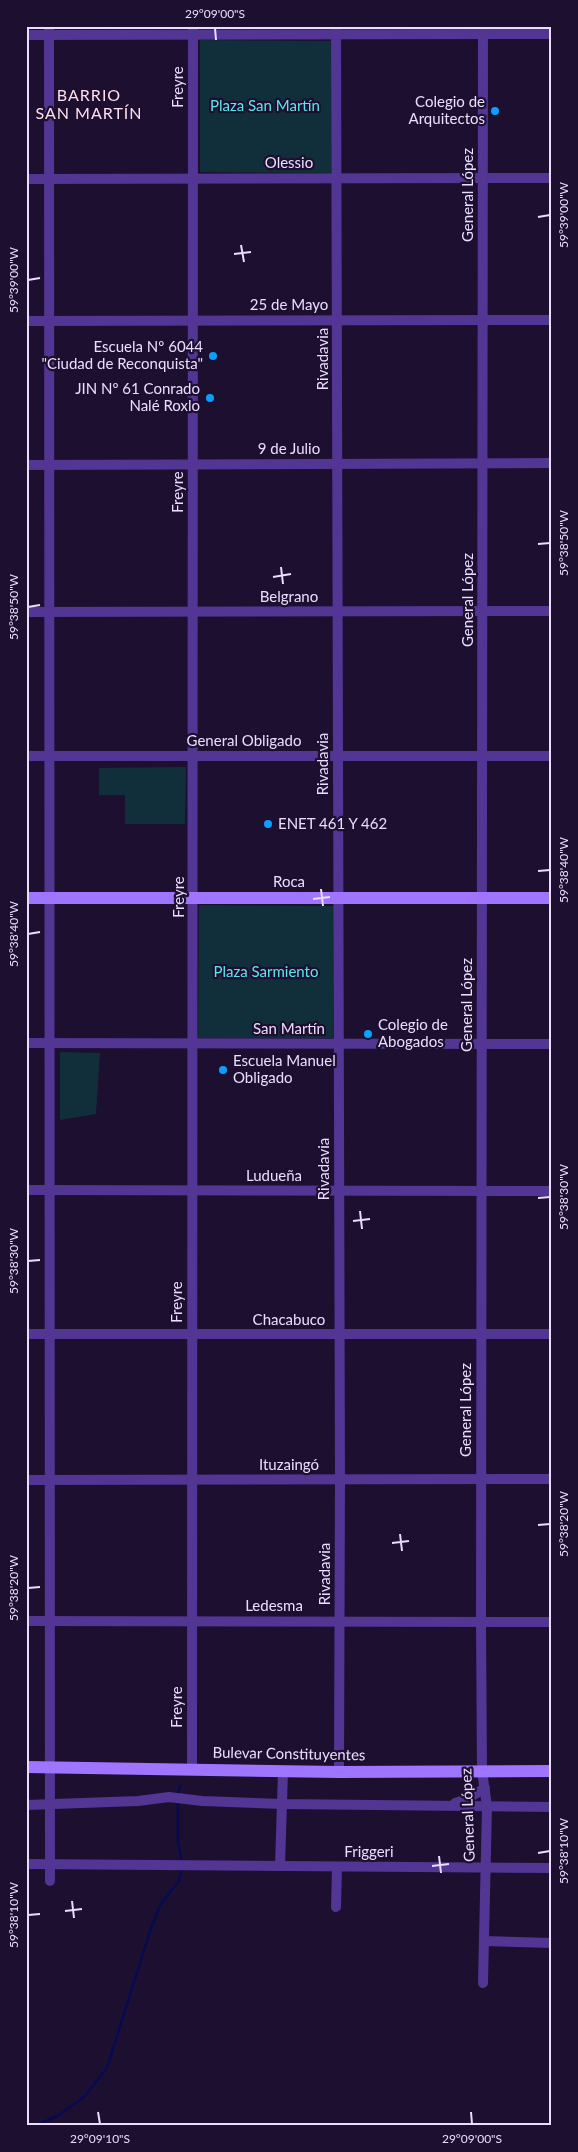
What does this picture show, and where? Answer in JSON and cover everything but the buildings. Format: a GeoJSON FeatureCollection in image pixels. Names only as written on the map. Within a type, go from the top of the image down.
{"type":"FeatureCollection","features":[{"type":"Feature","properties":{"kind":"street"},"geometry":{"type":"LineString","coordinates":[[26,35],[49,31],[194,30],[483,30],[552,34]]}},
{"type":"Feature","properties":{"kind":"street","name":"Freyre"},"geometry":{"type":"LineString","coordinates":[[192,1768],[194,30]]}},
{"type":"Feature","properties":{"kind":"street","name":"Rivadavia"},"geometry":{"type":"LineString","coordinates":[[336,30],[339,898],[339,1772]]}},
{"type":"Feature","properties":{"kind":"street","name":"General López"},"geometry":{"type":"LineString","coordinates":[[483,30],[481,1622],[482,1771],[486,1806],[483,1983]]}},
{"type":"Feature","properties":{"kind":"street"},"geometry":{"type":"LineString","coordinates":[[49,31],[50,1881]]}},
{"type":"Feature","properties":{"kind":"street","name":"Olessio"},"geometry":{"type":"LineString","coordinates":[[26,178],[552,178]]}},
{"type":"Feature","properties":{"kind":"street","name":"25 de Mayo"},"geometry":{"type":"LineString","coordinates":[[26,321],[552,320]]}},
{"type":"Feature","properties":{"kind":"street","name":"9 de Julio"},"geometry":{"type":"LineString","coordinates":[[26,465],[552,463]]}},
{"type":"Feature","properties":{"kind":"street","name":"Belgrano"},"geometry":{"type":"LineString","coordinates":[[26,612],[552,611]]}},
{"type":"Feature","properties":{"kind":"street","name":"General Obligado"},"geometry":{"type":"LineString","coordinates":[[26,756],[552,756]]}},
{"type":"Feature","properties":{"kind":"street","name":"Roca"},"geometry":{"type":"LineString","coordinates":[[26,898],[552,898]]}},
{"type":"Feature","properties":{"kind":"street","name":"San Martín"},"geometry":{"type":"LineString","coordinates":[[26,1043],[552,1044]]}},
{"type":"Feature","properties":{"kind":"street","name":"Ludueña"},"geometry":{"type":"LineString","coordinates":[[26,1190],[552,1191]]}},
{"type":"Feature","properties":{"kind":"street","name":"Chacabuco"},"geometry":{"type":"LineString","coordinates":[[26,1334],[552,1334]]}},
{"type":"Feature","properties":{"kind":"street","name":"Ituzaingó"},"geometry":{"type":"LineString","coordinates":[[26,1480],[552,1479]]}},
{"type":"Feature","properties":{"kind":"street","name":"Ledesma"},"geometry":{"type":"LineString","coordinates":[[26,1621],[552,1622]]}},
{"type":"Feature","properties":{"kind":"street","name":"Bulevar Constituyentes"},"geometry":{"type":"LineString","coordinates":[[26,1766],[339,1772],[552,1771]]}},
{"type":"Feature","properties":{"kind":"street"},"geometry":{"type":"LineString","coordinates":[[280,1866],[283,1771]]}},
{"type":"Feature","properties":{"kind":"street"},"geometry":{"type":"LineString","coordinates":[[443,1806],[467,1799],[484,1788]]}},
{"type":"Feature","properties":{"kind":"street"},"geometry":{"type":"LineString","coordinates":[[26,1804],[138,1801],[179,1797],[202,1801],[282,1804],[552,1807]]}},
{"type":"Feature","properties":{"kind":"street"},"geometry":{"type":"LineString","coordinates":[[26,1864],[50,1864]]}},
{"type":"Feature","properties":{"kind":"street","name":"Friggeri"},"geometry":{"type":"LineString","coordinates":[[50,1864],[552,1868]]}},
{"type":"Feature","properties":{"kind":"street"},"geometry":{"type":"LineString","coordinates":[[336,1907],[337,1867]]}},
{"type":"Feature","properties":{"kind":"street"},"geometry":{"type":"LineString","coordinates":[[484,1941],[552,1943]]}},
{"type":"Feature","properties":{"kind":"green space","name":"Plaza San Martín"},"geometry":{"type":"Polygon","coordinates":[[[200,40],[331,41],[331,173],[200,172],[200,40]]]}},
{"type":"Feature","properties":{"kind":"green space"},"geometry":{"type":"Polygon","coordinates":[[[186,767],[185,824],[125,824],[125,795],[99,795],[99,768],[186,767]]]}},
{"type":"Feature","properties":{"kind":"green space","name":"Plaza Sarmiento"},"geometry":{"type":"Polygon","coordinates":[[[199,905],[334,906],[333,1038],[198,1038],[199,905]]]}},
{"type":"Feature","properties":{"kind":"green space"},"geometry":{"type":"Polygon","coordinates":[[[60,1052],[100,1053],[96,1114],[60,1120],[60,1052]]]}},
{"type":"Feature","properties":{"kind":"waterway"},"geometry":{"type":"LineString","coordinates":[[178,1796],[180,1786]]}},
{"type":"Feature","properties":{"kind":"waterway"},"geometry":{"type":"LineString","coordinates":[[178,1802],[178,1842],[182,1864]]}},
{"type":"Feature","properties":{"kind":"waterway"},"geometry":{"type":"LineString","coordinates":[[35,2126],[59,2115],[84,2097],[107,2068],[151,1928],[161,1904],[179,1881],[182,1869]]}},
{"type":"Feature","properties":{"kind":"place","name":"Colegio de Arquitectos"},"geometry":{"type":"Point","coordinates":[495,111]}},
{"type":"Feature","properties":{"kind":"place","name":"Escuela Nº 6044 \"Ciudad de Reconquista\""},"geometry":{"type":"Point","coordinates":[213,356]}},
{"type":"Feature","properties":{"kind":"place","name":"JIN Nº 61 Conrado Nalé Roxlo"},"geometry":{"type":"Point","coordinates":[210,398]}},
{"type":"Feature","properties":{"kind":"place","name":"ENET 461 Y 462"},"geometry":{"type":"Point","coordinates":[268,824]}},
{"type":"Feature","properties":{"kind":"place","name":"Colegio de Abogados"},"geometry":{"type":"Point","coordinates":[368,1034]}},
{"type":"Feature","properties":{"kind":"place","name":"Escuela Manuel Obligado"},"geometry":{"type":"Point","coordinates":[223,1070]}},
{"type":"Feature","properties":{"kind":"district","name":"BARRIO SAN MARTÍN"},"geometry":{"type":"Point","coordinates":[89,104]}}]}
